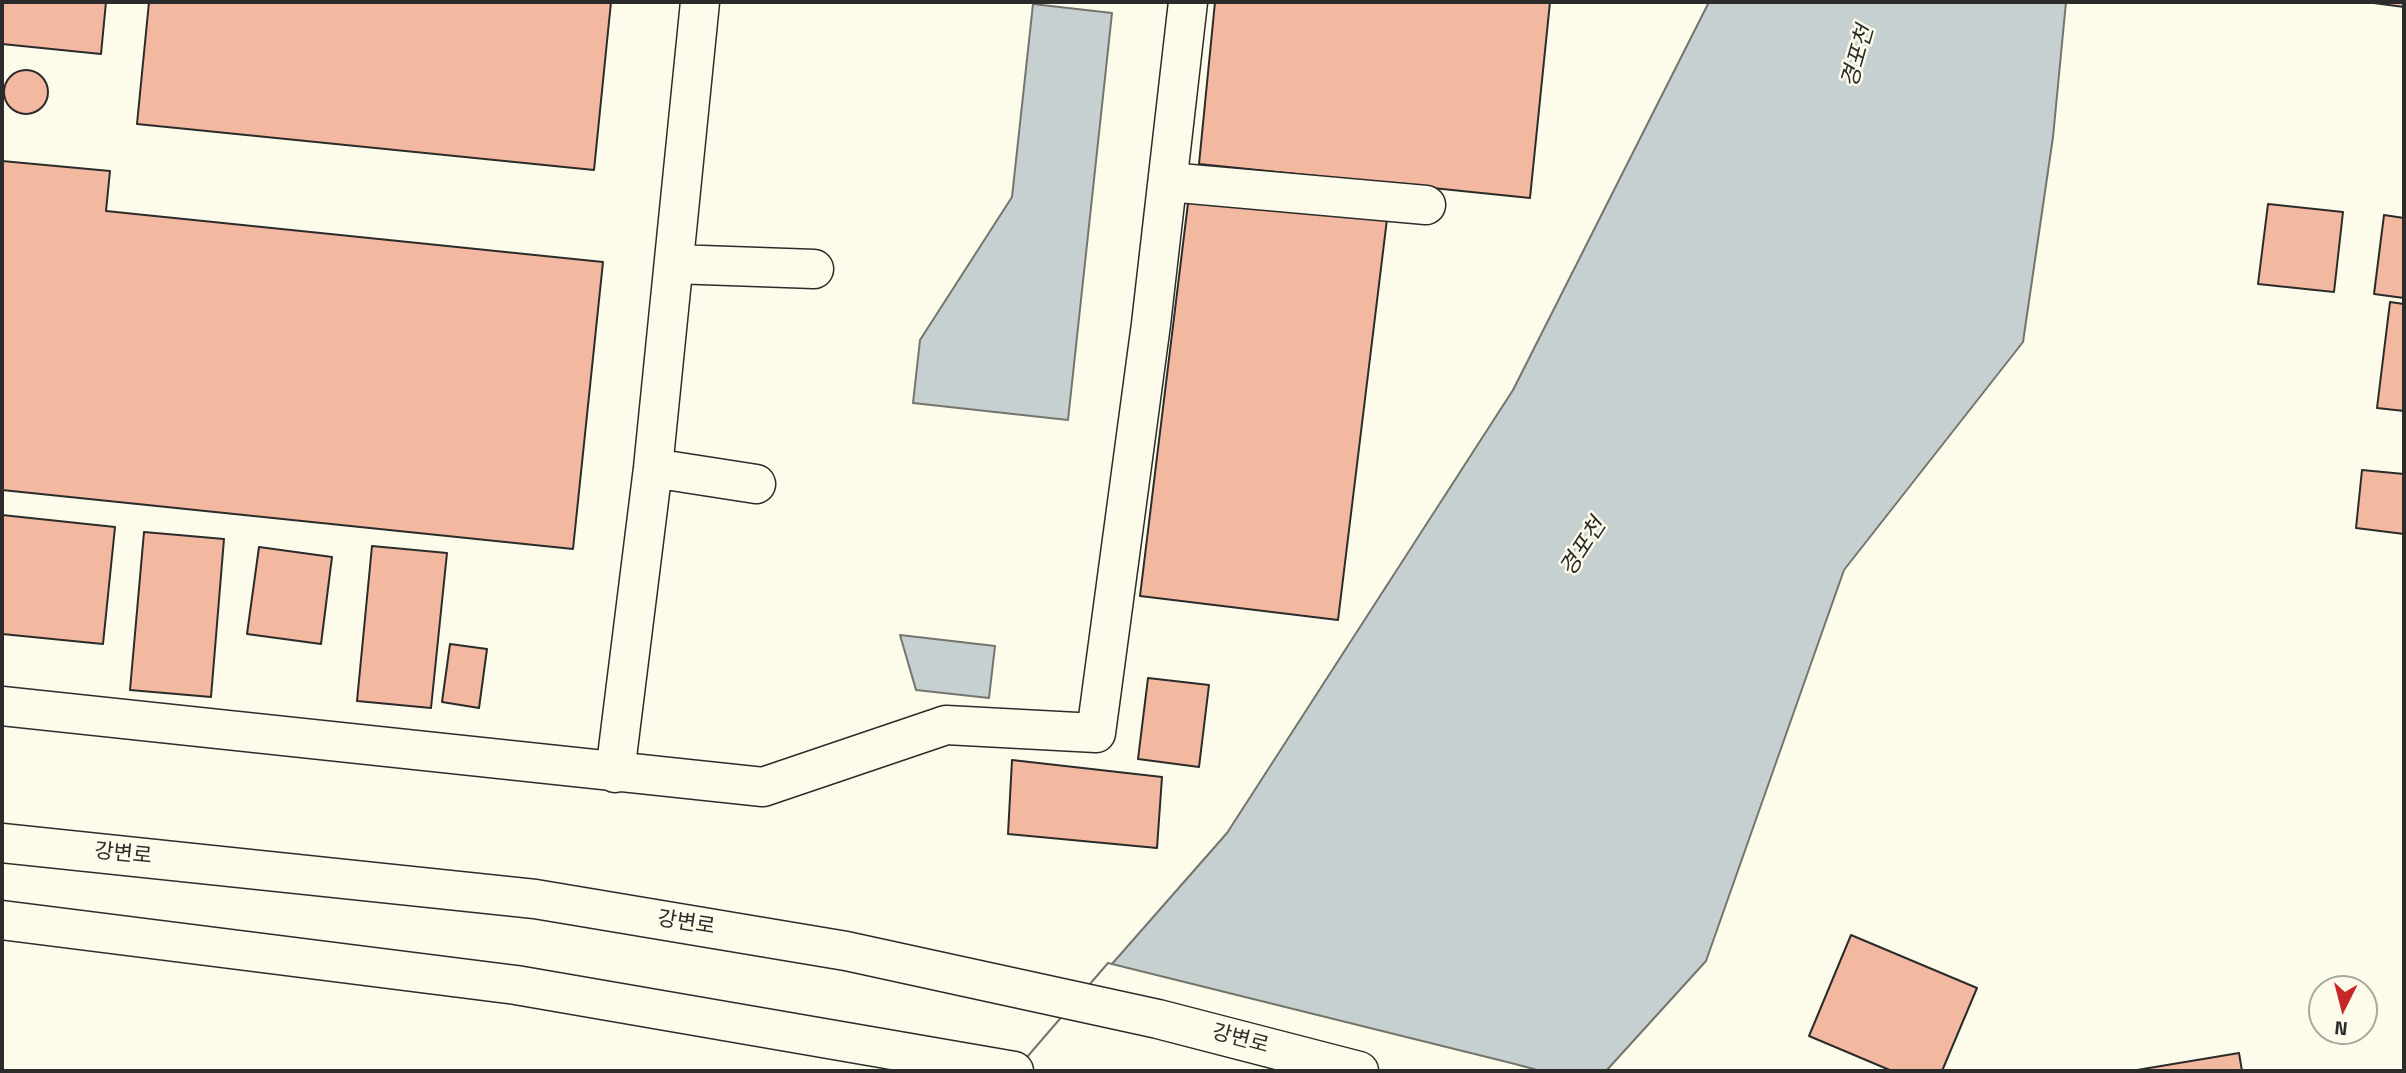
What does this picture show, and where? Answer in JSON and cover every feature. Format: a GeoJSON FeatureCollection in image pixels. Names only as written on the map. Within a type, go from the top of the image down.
{"type":"FeatureCollection","features":[{"type":"Feature","properties":{"kind":"street"},"geometry":{"type":"LineString","coordinates":[[615,773],[653,468],[700,2]]}},
{"type":"Feature","properties":{"kind":"street"},"geometry":{"type":"LineString","coordinates":[[2,706],[763,787],[946,725],[1097,733],[1168,182],[1188,2]]}},
{"type":"Feature","properties":{"kind":"street"},"geometry":{"type":"LineString","coordinates":[[1168,182],[1426,205]]}},
{"type":"Feature","properties":{"kind":"street"},"geometry":{"type":"LineString","coordinates":[[674,264],[814,268]]}},
{"type":"Feature","properties":{"kind":"street"},"geometry":{"type":"LineString","coordinates":[[653,468],[756,484]]}},
{"type":"Feature","properties":{"kind":"street","name":"강변로"},"geometry":{"type":"LineString","coordinates":[[2,843],[535,899],[846,950],[1158,1019],[1359,1071]]}},
{"type":"Feature","properties":{"kind":"street"},"geometry":{"type":"LineString","coordinates":[[2,920],[516,985],[1014,1071]]}},
{"type":"Feature","properties":{"kind":"water","name":"경포천"},"geometry":{"type":"Polygon","coordinates":[[[1709,2],[2066,2],[2053,137],[2023,342],[1844,570],[1706,961],[1606,1071],[1018,1071],[1227,833],[1513,390],[1709,2]]]}},
{"type":"Feature","properties":{"kind":"water"},"geometry":{"type":"Polygon","coordinates":[[[1033,4],[1112,13],[1068,420],[913,403],[920,340],[1012,197],[1033,4]]]}},
{"type":"Feature","properties":{"kind":"water"},"geometry":{"type":"Polygon","coordinates":[[[900,635],[995,646],[989,698],[916,690],[900,635]]]}},
{"type":"Feature","properties":{"kind":"pier"},"geometry":{"type":"Polygon","coordinates":[[[1108,963],[1515,1064],[1541,1071],[1015,1071],[1108,963]]]}},
{"type":"Feature","properties":{"kind":"building"},"geometry":{"type":"Polygon","coordinates":[[[2,2],[106,2],[101,54],[2,44],[2,2]]]}},
{"type":"Feature","properties":{"kind":"building"},"geometry":{"type":"Polygon","coordinates":[[[149,2],[611,2],[594,170],[137,124],[149,2]]]}},
{"type":"Feature","properties":{"kind":"building"},"geometry":{"type":"Polygon","coordinates":[[[1215,2],[1550,2],[1530,198],[1199,164],[1215,2]]]}},
{"type":"Feature","properties":{"kind":"building"},"geometry":{"type":"Polygon","coordinates":[[[2366,2],[2404,2],[2404,7],[2366,2]]]}},
{"type":"Feature","properties":{"kind":"building"},"geometry":{"type":"Polygon","coordinates":[[[26,70],[41,77],[48,92],[41,107],[26,114],[11,107],[4,92],[11,77],[26,70]]]}},
{"type":"Feature","properties":{"kind":"building"},"geometry":{"type":"Polygon","coordinates":[[[2,161],[110,171],[106,211],[603,262],[573,549],[2,490],[2,161]]]}},
{"type":"Feature","properties":{"kind":"building"},"geometry":{"type":"Polygon","coordinates":[[[1189,195],[1387,219],[1338,620],[1140,596],[1189,195]]]}},
{"type":"Feature","properties":{"kind":"building"},"geometry":{"type":"Polygon","coordinates":[[[2268,204],[2343,212],[2334,292],[2258,284],[2268,204]]]}},
{"type":"Feature","properties":{"kind":"building"},"geometry":{"type":"Polygon","coordinates":[[[2384,215],[2404,218],[2404,298],[2374,294],[2384,215]]]}},
{"type":"Feature","properties":{"kind":"building"},"geometry":{"type":"Polygon","coordinates":[[[2390,302],[2404,304],[2404,411],[2377,408],[2390,302]]]}},
{"type":"Feature","properties":{"kind":"building"},"geometry":{"type":"Polygon","coordinates":[[[2362,470],[2404,474],[2404,534],[2356,528],[2362,470]]]}},
{"type":"Feature","properties":{"kind":"building"},"geometry":{"type":"Polygon","coordinates":[[[2,515],[115,527],[103,644],[2,634],[2,515]]]}},
{"type":"Feature","properties":{"kind":"building"},"geometry":{"type":"Polygon","coordinates":[[[144,532],[224,539],[211,697],[130,690],[144,532]]]}},
{"type":"Feature","properties":{"kind":"building"},"geometry":{"type":"Polygon","coordinates":[[[372,546],[447,553],[431,708],[357,701],[372,546]]]}},
{"type":"Feature","properties":{"kind":"building"},"geometry":{"type":"Polygon","coordinates":[[[259,547],[332,557],[321,644],[247,634],[259,547]]]}},
{"type":"Feature","properties":{"kind":"building"},"geometry":{"type":"Polygon","coordinates":[[[450,644],[487,649],[479,708],[442,702],[450,644]]]}},
{"type":"Feature","properties":{"kind":"building"},"geometry":{"type":"Polygon","coordinates":[[[1148,678],[1209,685],[1199,767],[1138,759],[1148,678]]]}},
{"type":"Feature","properties":{"kind":"building"},"geometry":{"type":"Polygon","coordinates":[[[1012,760],[1162,777],[1157,848],[1008,834],[1012,760]]]}},
{"type":"Feature","properties":{"kind":"building"},"geometry":{"type":"Polygon","coordinates":[[[1851,935],[1977,988],[1942,1071],[1892,1071],[1809,1036],[1851,935]]]}},
{"type":"Feature","properties":{"kind":"building"},"geometry":{"type":"Polygon","coordinates":[[[2239,1053],[2242,1071],[2131,1071],[2239,1053]]]}}]}
